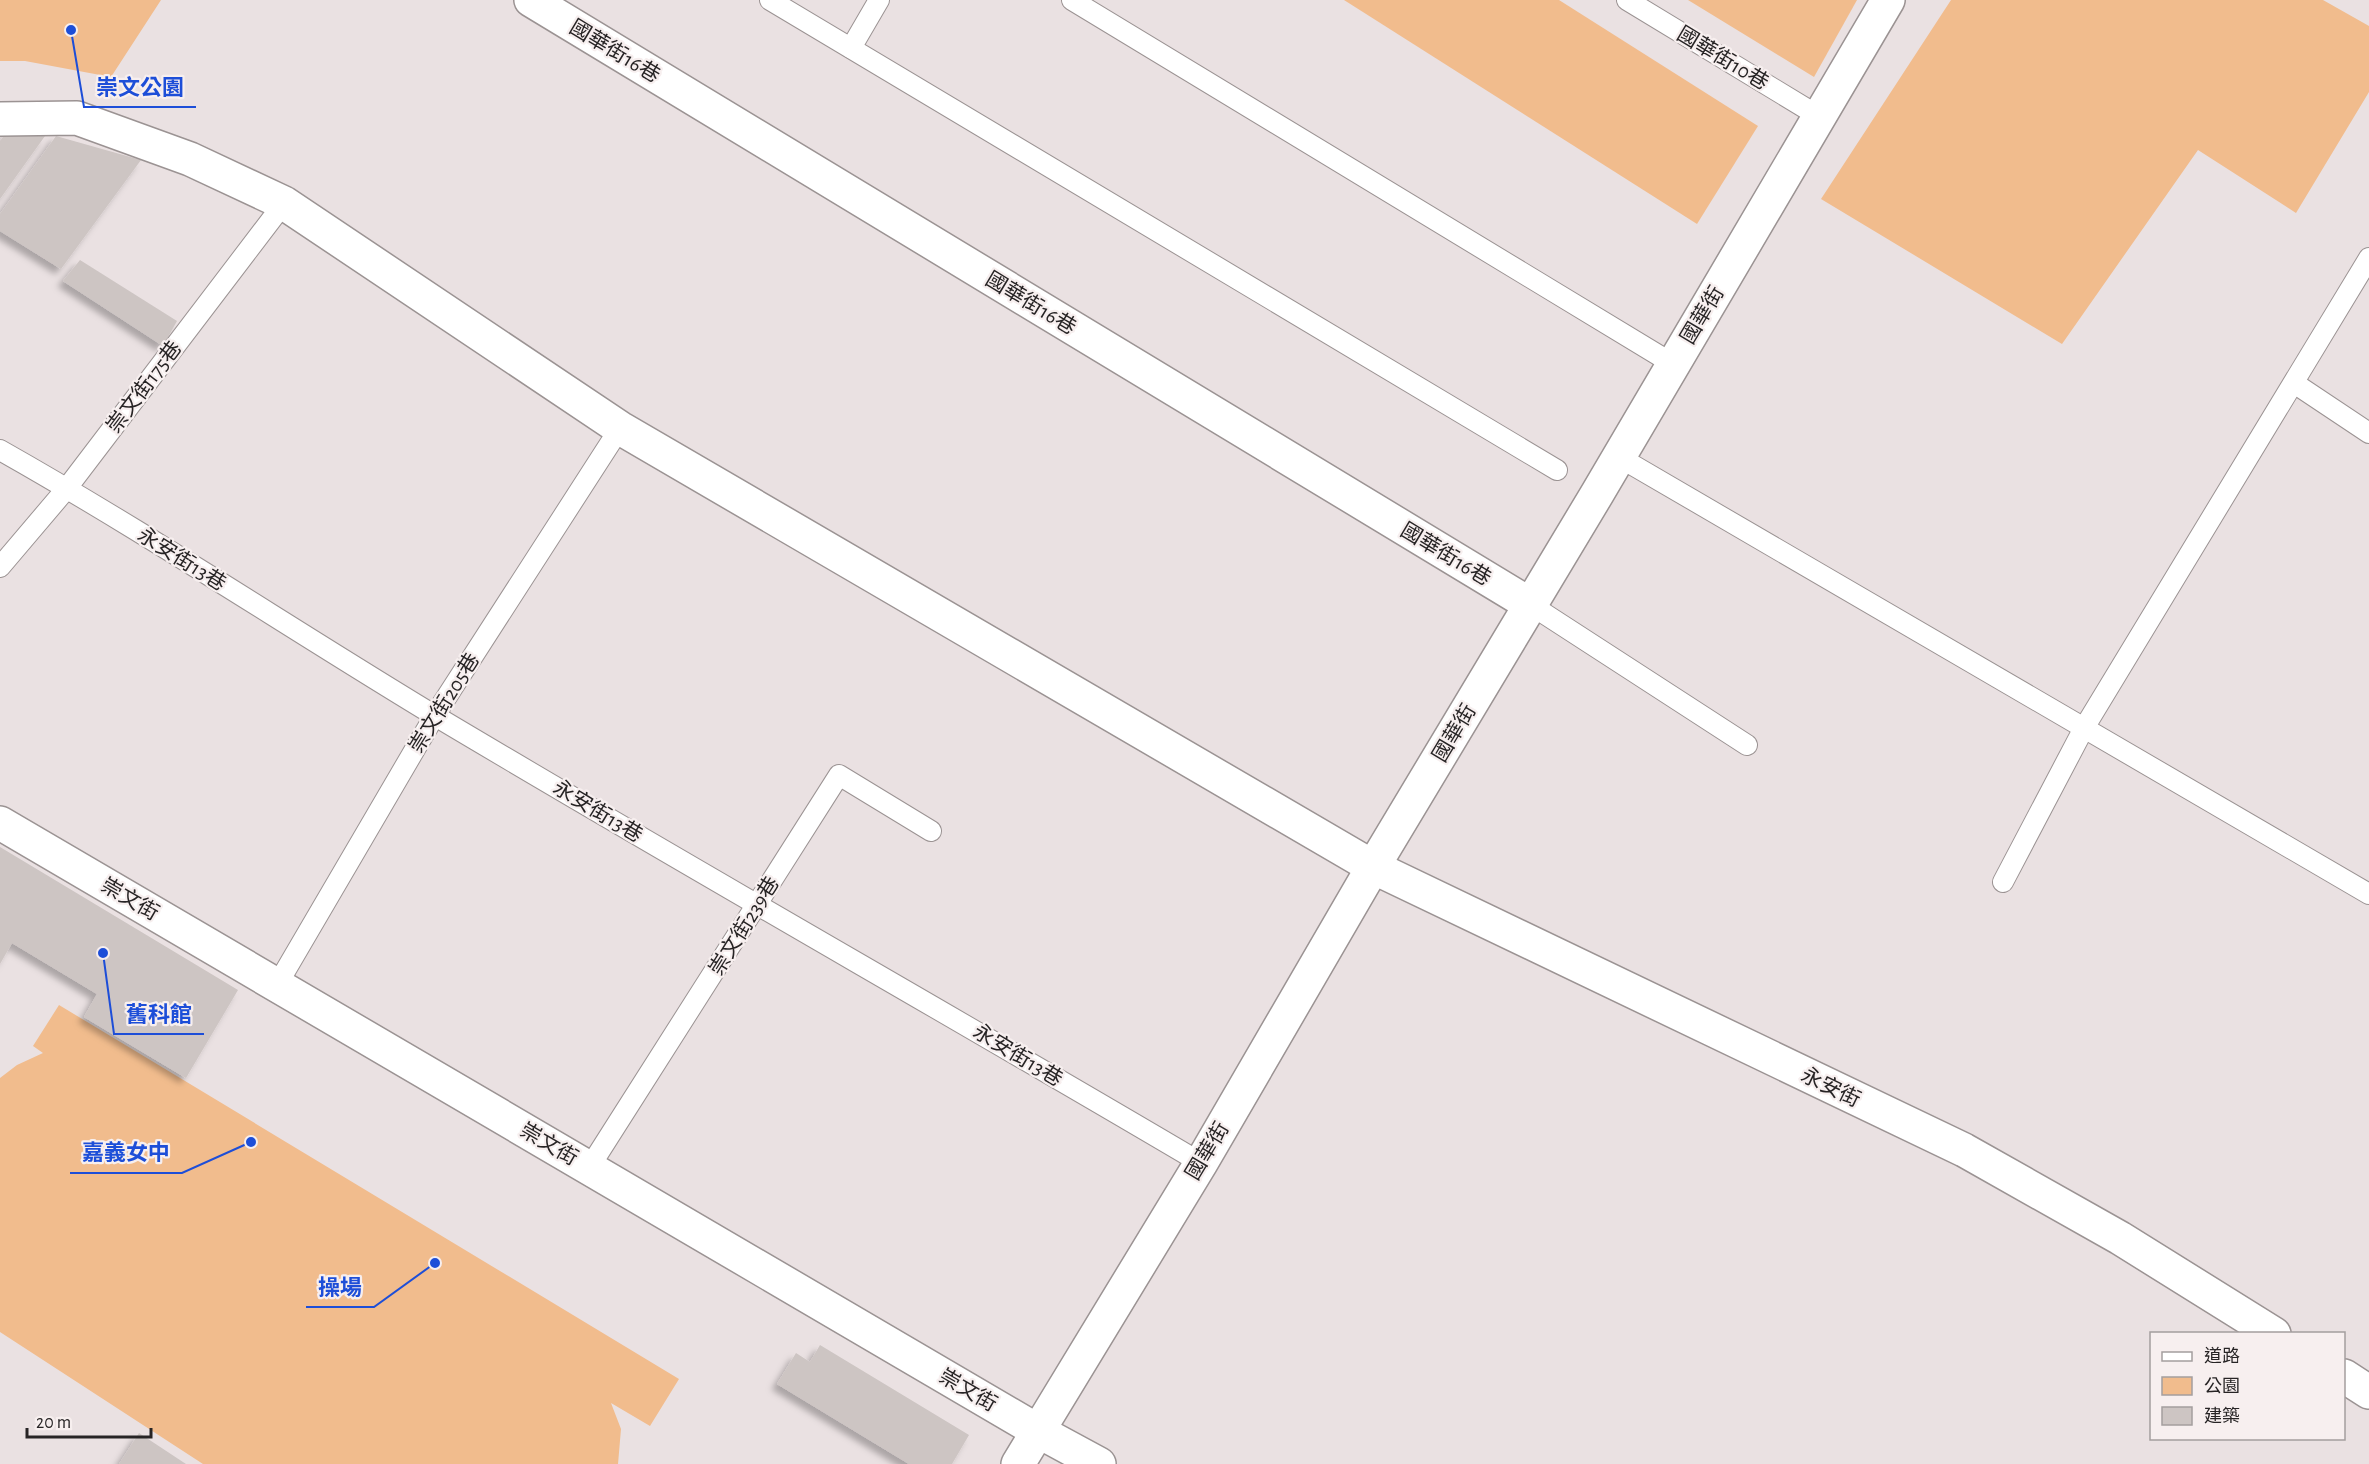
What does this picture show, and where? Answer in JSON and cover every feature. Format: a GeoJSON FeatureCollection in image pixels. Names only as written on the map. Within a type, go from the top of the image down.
{"type":"FeatureCollection","features":[{"type":"Feature","properties":{"kind":"street","name":"國華街16巷"},"geometry":{"type":"LineString","coordinates":[[531,0],[1531,605]]}},
{"type":"Feature","properties":{"kind":"street","name":"國華街"},"geometry":{"type":"LineString","coordinates":[[1018,1464],[1201,1162],[1373,867],[1619,457],[1888,0]]}},
{"type":"Feature","properties":{"kind":"street","name":"永安街"},"geometry":{"type":"LineString","coordinates":[[0,119],[77,117],[190,159],[284,203],[620,428],[1373,867],[1964,1150],[2120,1238],[2271,1332]]}},
{"type":"Feature","properties":{"kind":"street","name":"崇文街"},"geometry":{"type":"LineString","coordinates":[[0,823],[1038,1431],[1099,1464]]}},
{"type":"Feature","properties":{"kind":"street"},"geometry":{"type":"LineString","coordinates":[[2345,1377],[2369,1392]]}},
{"type":"Feature","properties":{"kind":"lane"},"geometry":{"type":"LineString","coordinates":[[770,0],[1557,470]]}},
{"type":"Feature","properties":{"kind":"lane"},"geometry":{"type":"LineString","coordinates":[[851,48],[879,0]]}},
{"type":"Feature","properties":{"kind":"lane"},"geometry":{"type":"LineString","coordinates":[[1072,0],[1673,364]]}},
{"type":"Feature","properties":{"kind":"lane","name":"國華街10巷"},"geometry":{"type":"LineString","coordinates":[[1627,0],[1820,117]]}},
{"type":"Feature","properties":{"kind":"lane","name":"崇文街175巷"},"geometry":{"type":"LineString","coordinates":[[0,567],[67,488],[284,203]]}},
{"type":"Feature","properties":{"kind":"lane"},"geometry":{"type":"LineString","coordinates":[[2003,882],[2084,728],[2369,258]]}},
{"type":"Feature","properties":{"kind":"lane"},"geometry":{"type":"LineString","coordinates":[[2294,383],[2369,433]]}},
{"type":"Feature","properties":{"kind":"lane","name":"崇文街205巷"},"geometry":{"type":"LineString","coordinates":[[277,985],[435,715],[620,428]]}},
{"type":"Feature","properties":{"kind":"lane","name":"永安街13巷"},"geometry":{"type":"LineString","coordinates":[[0,450],[67,488],[435,715],[757,906],[949,1014],[1201,1162]]}},
{"type":"Feature","properties":{"kind":"lane"},"geometry":{"type":"LineString","coordinates":[[1619,457],[2369,894]]}},
{"type":"Feature","properties":{"kind":"lane"},"geometry":{"type":"LineString","coordinates":[[1531,605],[1747,745]]}},
{"type":"Feature","properties":{"kind":"lane","name":"崇文街239巷"},"geometry":{"type":"LineString","coordinates":[[589,1168],[839,775],[931,831]]}},
{"type":"Feature","properties":{"kind":"green space"},"geometry":{"type":"Polygon","coordinates":[[[0,0],[161,0],[111,77],[25,61],[0,61],[0,0]]]}},
{"type":"Feature","properties":{"kind":"green space"},"geometry":{"type":"Polygon","coordinates":[[[1344,0],[1559,0],[1758,126],[1697,224],[1344,0]]]}},
{"type":"Feature","properties":{"kind":"green space"},"geometry":{"type":"Polygon","coordinates":[[[1688,0],[1857,0],[1814,77],[1688,0]]]}},
{"type":"Feature","properties":{"kind":"green space"},"geometry":{"type":"Polygon","coordinates":[[[1951,0],[2323,0],[2369,26],[2369,92],[2296,213],[2198,150],[2062,344],[1821,199],[1951,0]]]}},
{"type":"Feature","properties":{"kind":"green space"},"geometry":{"type":"Polygon","coordinates":[[[59,1005],[679,1379],[650,1426],[611,1403],[621,1429],[618,1464],[203,1464],[0,1332],[0,1078],[17,1065],[43,1053],[33,1046],[59,1005]]]}},
{"type":"Feature","properties":{"kind":"building"},"geometry":{"type":"Polygon","coordinates":[[[6,133],[45,136],[0,199],[0,141],[6,133]]]}},
{"type":"Feature","properties":{"kind":"building"},"geometry":{"type":"Polygon","coordinates":[[[56,136],[141,160],[61,269],[0,231],[0,214],[56,136]]]}},
{"type":"Feature","properties":{"kind":"building"},"geometry":{"type":"Polygon","coordinates":[[[80,260],[177,321],[163,346],[63,281],[80,260]]]}},
{"type":"Feature","properties":{"kind":"building"},"geometry":{"type":"Polygon","coordinates":[[[0,847],[238,990],[186,1078],[84,1017],[97,994],[12,943],[0,964],[0,847]]]}},
{"type":"Feature","properties":{"kind":"building"},"geometry":{"type":"Polygon","coordinates":[[[820,1345],[969,1435],[952,1464],[909,1464],[777,1384],[796,1353],[810,1362],[820,1345]]]}},
{"type":"Feature","properties":{"kind":"building"},"geometry":{"type":"Polygon","coordinates":[[[139,1433],[186,1464],[119,1464],[139,1433]]]}},
{"type":"Feature","properties":{"kind":"place","name":"崇文公園"},"geometry":{"type":"Point","coordinates":[71,30]}},
{"type":"Feature","properties":{"kind":"place","name":"舊科館"},"geometry":{"type":"Point","coordinates":[103,953]}},
{"type":"Feature","properties":{"kind":"place","name":"嘉義女中"},"geometry":{"type":"Point","coordinates":[251,1142]}},
{"type":"Feature","properties":{"kind":"place","name":"操場"},"geometry":{"type":"Point","coordinates":[435,1263]}}]}
